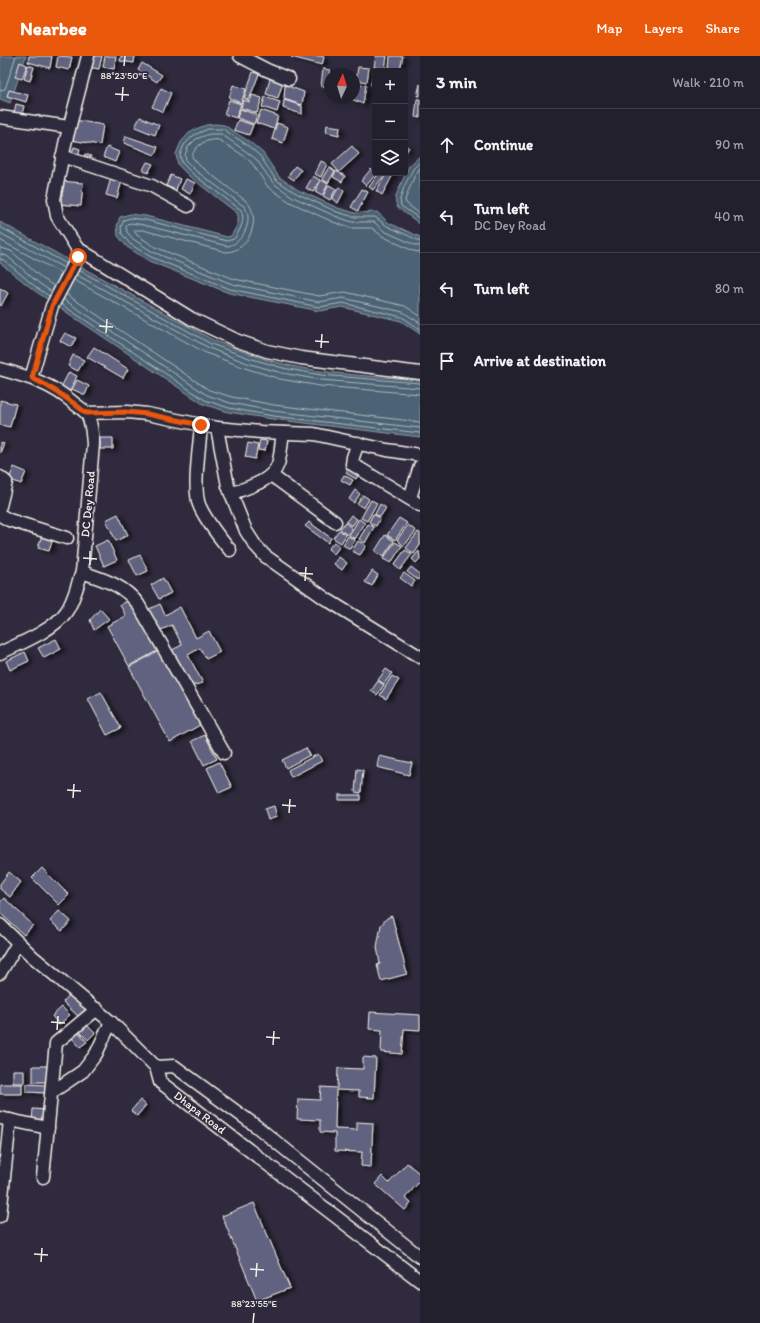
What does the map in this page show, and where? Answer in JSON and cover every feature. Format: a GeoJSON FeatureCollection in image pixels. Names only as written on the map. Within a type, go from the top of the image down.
{"type":"FeatureCollection","features":[{"type":"Feature","properties":{"kind":"street"},"geometry":{"type":"LineString","coordinates":[[88,56],[62,156],[54,199],[57,216],[77,252],[192,319],[238,341],[267,351],[301,358],[420,373]]}},
{"type":"Feature","properties":{"kind":"street"},"geometry":{"type":"LineString","coordinates":[[240,56],[289,79]]}},
{"type":"Feature","properties":{"kind":"street"},"geometry":{"type":"LineString","coordinates":[[0,117],[69,127]]}},
{"type":"Feature","properties":{"kind":"street"},"geometry":{"type":"LineString","coordinates":[[62,156],[152,186],[188,206]]}},
{"type":"Feature","properties":{"kind":"street"},"geometry":{"type":"LineString","coordinates":[[32,378],[52,306],[77,252]]}},
{"type":"Feature","properties":{"kind":"street"},"geometry":{"type":"LineString","coordinates":[[0,369],[32,378],[46,384],[67,397],[86,413],[126,412],[147,414],[217,428],[261,432],[314,434],[420,455]]}},
{"type":"Feature","properties":{"kind":"street","name":"DC Dey Road"},"geometry":{"type":"LineString","coordinates":[[0,653],[49,628],[66,613],[75,592],[82,572],[93,444],[92,427],[86,413]]}},
{"type":"Feature","properties":{"kind":"street"},"geometry":{"type":"LineString","coordinates":[[201,425],[197,487],[198,502],[223,542],[230,550]]}},
{"type":"Feature","properties":{"kind":"street"},"geometry":{"type":"LineString","coordinates":[[217,428],[224,470],[231,494],[246,531],[255,545],[266,556],[326,599],[420,657]]}},
{"type":"Feature","properties":{"kind":"street"},"geometry":{"type":"LineString","coordinates":[[231,494],[264,480],[271,475],[278,464],[283,433]]}},
{"type":"Feature","properties":{"kind":"street"},"geometry":{"type":"LineString","coordinates":[[358,443],[352,464],[415,502],[420,466]]}},
{"type":"Feature","properties":{"kind":"street"},"geometry":{"type":"LineString","coordinates":[[271,475],[335,522]]}},
{"type":"Feature","properties":{"kind":"street"},"geometry":{"type":"LineString","coordinates":[[0,477],[6,482],[0,506]]}},
{"type":"Feature","properties":{"kind":"street"},"geometry":{"type":"LineString","coordinates":[[0,515],[9,520],[67,538]]}},
{"type":"Feature","properties":{"kind":"street"},"geometry":{"type":"LineString","coordinates":[[82,572],[109,582],[131,595],[138,604],[224,753]]}},
{"type":"Feature","properties":{"kind":"street","name":"Dhapa Road"},"geometry":{"type":"LineString","coordinates":[[0,925],[32,956],[111,1022],[156,1067],[160,1082],[420,1281]]}},
{"type":"Feature","properties":{"kind":"street"},"geometry":{"type":"LineString","coordinates":[[0,973],[18,943]]}},
{"type":"Feature","properties":{"kind":"street"},"geometry":{"type":"LineString","coordinates":[[43,1177],[56,1043],[97,1009]]}},
{"type":"Feature","properties":{"kind":"street"},"geometry":{"type":"LineString","coordinates":[[52,1092],[83,1071],[96,1054],[111,1022]]}},
{"type":"Feature","properties":{"kind":"street"},"geometry":{"type":"LineString","coordinates":[[156,1067],[174,1066],[256,1126],[420,1256]]}},
{"type":"Feature","properties":{"kind":"street"},"geometry":{"type":"LineString","coordinates":[[0,1216],[5,1119],[48,1128]]}},
{"type":"Feature","properties":{"kind":"water"},"geometry":{"type":"Polygon","coordinates":[[[0,56],[26,56],[10,103],[0,99],[0,56]]]}},
{"type":"Feature","properties":{"kind":"water"},"geometry":{"type":"Polygon","coordinates":[[[206,125],[224,125],[250,142],[263,153],[279,177],[298,190],[338,208],[355,213],[377,212],[389,223],[420,237],[420,334],[401,321],[342,307],[320,311],[229,293],[149,261],[127,247],[118,236],[117,226],[120,217],[130,214],[146,216],[227,237],[231,236],[238,222],[237,213],[190,177],[178,165],[176,154],[181,142],[191,131],[206,125]]]}},
{"type":"Feature","properties":{"kind":"water"},"geometry":{"type":"Polygon","coordinates":[[[420,156],[420,224],[397,207],[395,198],[405,176],[408,176],[409,166],[420,156]]]}},
{"type":"Feature","properties":{"kind":"water"},"geometry":{"type":"Polygon","coordinates":[[[0,222],[213,340],[239,350],[283,364],[317,371],[420,380],[420,437],[272,419],[228,412],[203,404],[35,291],[0,263],[0,222]]]}},
{"type":"Feature","properties":{"kind":"building"},"geometry":{"type":"Polygon","coordinates":[[[29,56],[52,56],[50,68],[28,62],[29,56]]]}},
{"type":"Feature","properties":{"kind":"building"},"geometry":{"type":"Polygon","coordinates":[[[58,56],[72,57],[69,70],[56,67],[58,56]]]}},
{"type":"Feature","properties":{"kind":"building"},"geometry":{"type":"Polygon","coordinates":[[[91,56],[102,56],[99,69],[88,67],[91,56]]]}},
{"type":"Feature","properties":{"kind":"building"},"geometry":{"type":"Polygon","coordinates":[[[105,56],[116,56],[114,69],[103,67],[105,56]]]}},
{"type":"Feature","properties":{"kind":"building"},"geometry":{"type":"Polygon","coordinates":[[[121,56],[135,56],[134,63],[120,61],[121,56]]]}},
{"type":"Feature","properties":{"kind":"building"},"geometry":{"type":"Polygon","coordinates":[[[291,56],[321,56],[324,57],[322,65],[291,56]]]}},
{"type":"Feature","properties":{"kind":"building"},"geometry":{"type":"Polygon","coordinates":[[[376,56],[387,56],[385,68],[374,67],[376,56]]]}},
{"type":"Feature","properties":{"kind":"building"},"geometry":{"type":"Polygon","coordinates":[[[390,56],[403,56],[400,68],[389,68],[390,56]]]}},
{"type":"Feature","properties":{"kind":"building"},"geometry":{"type":"Polygon","coordinates":[[[20,62],[27,65],[22,79],[15,77],[20,62]]]}},
{"type":"Feature","properties":{"kind":"building"},"geometry":{"type":"Polygon","coordinates":[[[142,63],[162,75],[157,82],[138,70],[142,63]]]}},
{"type":"Feature","properties":{"kind":"building"},"geometry":{"type":"Polygon","coordinates":[[[28,65],[34,67],[30,81],[24,79],[28,65]]]}},
{"type":"Feature","properties":{"kind":"building"},"geometry":{"type":"Polygon","coordinates":[[[358,67],[369,68],[367,82],[360,81],[360,68],[358,67]]]}},
{"type":"Feature","properties":{"kind":"building"},"geometry":{"type":"Polygon","coordinates":[[[323,69],[324,69],[324,86],[321,86],[323,69]]]}},
{"type":"Feature","properties":{"kind":"building"},"geometry":{"type":"Polygon","coordinates":[[[253,72],[259,74],[249,100],[244,98],[253,72]]]}},
{"type":"Feature","properties":{"kind":"building"},"geometry":{"type":"Polygon","coordinates":[[[270,79],[283,82],[278,98],[266,94],[270,79]]]}},
{"type":"Feature","properties":{"kind":"building"},"geometry":{"type":"Polygon","coordinates":[[[360,84],[366,85],[363,104],[360,103],[360,84]]]}},
{"type":"Feature","properties":{"kind":"building"},"geometry":{"type":"Polygon","coordinates":[[[420,84],[420,96],[417,96],[420,84]]]}},
{"type":"Feature","properties":{"kind":"building"},"geometry":{"type":"Polygon","coordinates":[[[233,85],[246,89],[241,103],[229,98],[233,85]]]}},
{"type":"Feature","properties":{"kind":"building"},"geometry":{"type":"Polygon","coordinates":[[[285,85],[304,92],[302,105],[284,99],[285,85]]]}},
{"type":"Feature","properties":{"kind":"building"},"geometry":{"type":"Polygon","coordinates":[[[161,88],[171,93],[163,112],[152,107],[161,88]]]}},
{"type":"Feature","properties":{"kind":"building"},"geometry":{"type":"Polygon","coordinates":[[[9,90],[28,95],[26,102],[7,96],[9,90]]]}},
{"type":"Feature","properties":{"kind":"building"},"geometry":{"type":"Polygon","coordinates":[[[252,95],[262,98],[257,113],[241,108],[243,100],[250,102],[252,95]]]}},
{"type":"Feature","properties":{"kind":"building"},"geometry":{"type":"Polygon","coordinates":[[[265,97],[280,102],[277,112],[262,107],[265,97]]]}},
{"type":"Feature","properties":{"kind":"building"},"geometry":{"type":"Polygon","coordinates":[[[417,99],[420,99],[420,118],[415,117],[417,99]]]}},
{"type":"Feature","properties":{"kind":"building"},"geometry":{"type":"Polygon","coordinates":[[[229,100],[241,104],[236,118],[224,114],[229,100]]]}},
{"type":"Feature","properties":{"kind":"building"},"geometry":{"type":"Polygon","coordinates":[[[284,100],[302,106],[302,114],[283,108],[284,100]]]}},
{"type":"Feature","properties":{"kind":"building"},"geometry":{"type":"Polygon","coordinates":[[[16,104],[24,106],[21,120],[13,118],[16,104]]]}},
{"type":"Feature","properties":{"kind":"building"},"geometry":{"type":"Polygon","coordinates":[[[240,109],[257,115],[254,124],[237,118],[240,109]]]}},
{"type":"Feature","properties":{"kind":"building"},"geometry":{"type":"Polygon","coordinates":[[[261,110],[278,116],[274,129],[256,123],[261,110]]]}},
{"type":"Feature","properties":{"kind":"building"},"geometry":{"type":"Polygon","coordinates":[[[140,117],[159,125],[155,135],[135,127],[140,117]]]}},
{"type":"Feature","properties":{"kind":"building"},"geometry":{"type":"Polygon","coordinates":[[[75,120],[103,125],[100,145],[71,140],[75,120]]]}},
{"type":"Feature","properties":{"kind":"building"},"geometry":{"type":"Polygon","coordinates":[[[238,120],[253,125],[249,135],[234,130],[238,120]]]}},
{"type":"Feature","properties":{"kind":"building"},"geometry":{"type":"Polygon","coordinates":[[[277,123],[288,127],[283,143],[272,139],[277,123]]]}},
{"type":"Feature","properties":{"kind":"building"},"geometry":{"type":"Polygon","coordinates":[[[327,125],[340,127],[339,135],[326,132],[327,125]]]}},
{"type":"Feature","properties":{"kind":"building"},"geometry":{"type":"Polygon","coordinates":[[[126,136],[158,147],[155,155],[124,143],[126,136]]]}},
{"type":"Feature","properties":{"kind":"building"},"geometry":{"type":"Polygon","coordinates":[[[352,146],[359,154],[339,172],[332,164],[352,146]]]}},
{"type":"Feature","properties":{"kind":"building"},"geometry":{"type":"Polygon","coordinates":[[[74,147],[80,149],[77,158],[71,156],[74,147]]]}},
{"type":"Feature","properties":{"kind":"building"},"geometry":{"type":"Polygon","coordinates":[[[107,147],[119,152],[115,162],[103,157],[107,147]]]}},
{"type":"Feature","properties":{"kind":"building"},"geometry":{"type":"Polygon","coordinates":[[[85,154],[91,156],[89,163],[83,161],[85,154]]]}},
{"type":"Feature","properties":{"kind":"building"},"geometry":{"type":"Polygon","coordinates":[[[321,161],[327,164],[321,177],[315,174],[321,161]]]}},
{"type":"Feature","properties":{"kind":"building"},"geometry":{"type":"Polygon","coordinates":[[[147,162],[153,164],[148,173],[143,170],[147,162]]]}},
{"type":"Feature","properties":{"kind":"building"},"geometry":{"type":"Polygon","coordinates":[[[295,166],[301,170],[294,180],[288,176],[295,166]]]}},
{"type":"Feature","properties":{"kind":"building"},"geometry":{"type":"Polygon","coordinates":[[[329,167],[335,171],[328,183],[322,179],[329,167]]]}},
{"type":"Feature","properties":{"kind":"building"},"geometry":{"type":"Polygon","coordinates":[[[371,169],[372,176],[374,176],[366,186],[361,181],[371,169]]]}},
{"type":"Feature","properties":{"kind":"building"},"geometry":{"type":"Polygon","coordinates":[[[336,171],[345,176],[342,182],[333,177],[336,171]]]}},
{"type":"Feature","properties":{"kind":"building"},"geometry":{"type":"Polygon","coordinates":[[[171,175],[180,179],[176,190],[166,186],[171,175]]]}},
{"type":"Feature","properties":{"kind":"building"},"geometry":{"type":"Polygon","coordinates":[[[313,176],[320,180],[313,192],[306,188],[313,176]]]}},
{"type":"Feature","properties":{"kind":"building"},"geometry":{"type":"Polygon","coordinates":[[[377,176],[384,176],[373,190],[369,187],[377,176]]]}},
{"type":"Feature","properties":{"kind":"building"},"geometry":{"type":"Polygon","coordinates":[[[385,176],[392,176],[382,195],[376,191],[385,176]]]}},
{"type":"Feature","properties":{"kind":"building"},"geometry":{"type":"Polygon","coordinates":[[[111,178],[122,181],[117,198],[106,195],[111,178]]]}},
{"type":"Feature","properties":{"kind":"building"},"geometry":{"type":"Polygon","coordinates":[[[186,179],[195,183],[190,194],[181,189],[186,179]]]}},
{"type":"Feature","properties":{"kind":"building"},"geometry":{"type":"Polygon","coordinates":[[[321,180],[328,184],[322,196],[315,192],[321,180]]]}},
{"type":"Feature","properties":{"kind":"building"},"geometry":{"type":"Polygon","coordinates":[[[60,181],[83,183],[81,206],[58,204],[60,181]]]}},
{"type":"Feature","properties":{"kind":"building"},"geometry":{"type":"Polygon","coordinates":[[[329,185],[336,189],[330,200],[323,196],[329,185]]]}},
{"type":"Feature","properties":{"kind":"building"},"geometry":{"type":"Polygon","coordinates":[[[339,187],[344,191],[338,203],[332,199],[339,187]]]}},
{"type":"Feature","properties":{"kind":"building"},"geometry":{"type":"Polygon","coordinates":[[[362,189],[368,192],[358,211],[351,207],[362,189]]]}},
{"type":"Feature","properties":{"kind":"building"},"geometry":{"type":"Polygon","coordinates":[[[0,288],[8,293],[1,306],[0,305],[0,288]]]}},
{"type":"Feature","properties":{"kind":"building"},"geometry":{"type":"Polygon","coordinates":[[[65,333],[76,338],[71,347],[60,341],[65,333]]]}},
{"type":"Feature","properties":{"kind":"building"},"geometry":{"type":"Polygon","coordinates":[[[94,347],[128,369],[123,378],[87,357],[94,347]]]}},
{"type":"Feature","properties":{"kind":"building"},"geometry":{"type":"Polygon","coordinates":[[[73,355],[84,360],[78,371],[68,366],[73,355]]]}},
{"type":"Feature","properties":{"kind":"building"},"geometry":{"type":"Polygon","coordinates":[[[69,372],[77,376],[70,391],[61,387],[69,372]]]}},
{"type":"Feature","properties":{"kind":"building"},"geometry":{"type":"Polygon","coordinates":[[[77,380],[89,386],[85,395],[72,389],[77,380]]]}},
{"type":"Feature","properties":{"kind":"building"},"geometry":{"type":"Polygon","coordinates":[[[0,400],[16,404],[10,427],[0,425],[0,400]]]}},
{"type":"Feature","properties":{"kind":"building"},"geometry":{"type":"Polygon","coordinates":[[[100,438],[113,438],[113,449],[100,449],[100,438]]]}},
{"type":"Feature","properties":{"kind":"building"},"geometry":{"type":"Polygon","coordinates":[[[260,440],[267,441],[265,451],[258,450],[260,440]]]}},
{"type":"Feature","properties":{"kind":"building"},"geometry":{"type":"Polygon","coordinates":[[[0,442],[4,443],[0,453],[0,442]]]}},
{"type":"Feature","properties":{"kind":"building"},"geometry":{"type":"Polygon","coordinates":[[[248,443],[258,445],[255,459],[245,457],[248,443]]]}},
{"type":"Feature","properties":{"kind":"building"},"geometry":{"type":"Polygon","coordinates":[[[14,467],[26,472],[21,484],[9,479],[14,467]]]}},
{"type":"Feature","properties":{"kind":"building"},"geometry":{"type":"Polygon","coordinates":[[[348,468],[359,473],[356,479],[346,473],[348,468]]]}},
{"type":"Feature","properties":{"kind":"building"},"geometry":{"type":"Polygon","coordinates":[[[344,475],[353,480],[350,485],[341,480],[344,475]]]}},
{"type":"Feature","properties":{"kind":"building"},"geometry":{"type":"Polygon","coordinates":[[[355,490],[360,494],[354,503],[349,499],[355,490]]]}},
{"type":"Feature","properties":{"kind":"building"},"geometry":{"type":"Polygon","coordinates":[[[363,495],[369,499],[364,508],[357,504],[363,495]]]}},
{"type":"Feature","properties":{"kind":"building"},"geometry":{"type":"Polygon","coordinates":[[[371,500],[377,503],[367,521],[361,518],[371,500]]]}},
{"type":"Feature","properties":{"kind":"building"},"geometry":{"type":"Polygon","coordinates":[[[380,504],[386,508],[380,517],[375,514],[380,504]]]}},
{"type":"Feature","properties":{"kind":"building"},"geometry":{"type":"Polygon","coordinates":[[[118,514],[128,535],[116,541],[106,520],[118,514]]]}},
{"type":"Feature","properties":{"kind":"building"},"geometry":{"type":"Polygon","coordinates":[[[373,514],[380,518],[376,526],[369,522],[373,514]]]}},
{"type":"Feature","properties":{"kind":"building"},"geometry":{"type":"Polygon","coordinates":[[[351,515],[357,519],[352,526],[346,522],[351,515]]]}},
{"type":"Feature","properties":{"kind":"building"},"geometry":{"type":"Polygon","coordinates":[[[399,518],[407,523],[395,540],[387,535],[399,518]]]}},
{"type":"Feature","properties":{"kind":"building"},"geometry":{"type":"Polygon","coordinates":[[[359,519],[365,523],[355,539],[349,535],[359,519]]]}},
{"type":"Feature","properties":{"kind":"building"},"geometry":{"type":"Polygon","coordinates":[[[309,522],[331,538],[328,543],[305,526],[309,522]]]}},
{"type":"Feature","properties":{"kind":"building"},"geometry":{"type":"Polygon","coordinates":[[[345,523],[352,528],[347,535],[340,529],[345,523]]]}},
{"type":"Feature","properties":{"kind":"building"},"geometry":{"type":"Polygon","coordinates":[[[368,524],[374,527],[365,543],[359,539],[368,524]]]}},
{"type":"Feature","properties":{"kind":"building"},"geometry":{"type":"Polygon","coordinates":[[[408,525],[416,531],[404,546],[397,540],[408,525]]]}},
{"type":"Feature","properties":{"kind":"building"},"geometry":{"type":"Polygon","coordinates":[[[339,530],[346,535],[341,543],[333,538],[339,530]]]}},
{"type":"Feature","properties":{"kind":"building"},"geometry":{"type":"Polygon","coordinates":[[[418,532],[420,533],[420,545],[414,554],[406,548],[418,532]]]}},
{"type":"Feature","properties":{"kind":"building"},"geometry":{"type":"Polygon","coordinates":[[[42,535],[53,539],[49,551],[38,548],[42,535]]]}},
{"type":"Feature","properties":{"kind":"building"},"geometry":{"type":"Polygon","coordinates":[[[385,535],[394,541],[383,557],[375,551],[385,535]]]}},
{"type":"Feature","properties":{"kind":"building"},"geometry":{"type":"Polygon","coordinates":[[[348,536],[355,540],[350,549],[343,545],[348,536]]]}},
{"type":"Feature","properties":{"kind":"building"},"geometry":{"type":"Polygon","coordinates":[[[108,540],[117,560],[104,566],[95,546],[108,540]]]}},
{"type":"Feature","properties":{"kind":"building"},"geometry":{"type":"Polygon","coordinates":[[[358,541],[366,546],[360,555],[352,551],[358,541]]]}},
{"type":"Feature","properties":{"kind":"building"},"geometry":{"type":"Polygon","coordinates":[[[334,542],[340,546],[334,554],[328,549],[334,542]]]}},
{"type":"Feature","properties":{"kind":"building"},"geometry":{"type":"Polygon","coordinates":[[[395,542],[402,546],[391,563],[383,559],[395,542]]]}},
{"type":"Feature","properties":{"kind":"building"},"geometry":{"type":"Polygon","coordinates":[[[405,550],[412,554],[400,570],[394,565],[405,550]]]}},
{"type":"Feature","properties":{"kind":"building"},"geometry":{"type":"Polygon","coordinates":[[[419,551],[420,559],[416,563],[412,559],[419,551]]]}},
{"type":"Feature","properties":{"kind":"building"},"geometry":{"type":"Polygon","coordinates":[[[140,555],[148,571],[137,576],[129,560],[140,555]]]}},
{"type":"Feature","properties":{"kind":"building"},"geometry":{"type":"Polygon","coordinates":[[[339,557],[347,563],[342,570],[334,564],[339,557]]]}},
{"type":"Feature","properties":{"kind":"building"},"geometry":{"type":"Polygon","coordinates":[[[411,567],[420,574],[418,580],[407,572],[411,567]]]}},
{"type":"Feature","properties":{"kind":"building"},"geometry":{"type":"Polygon","coordinates":[[[372,571],[378,575],[372,586],[365,582],[372,571]]]}},
{"type":"Feature","properties":{"kind":"building"},"geometry":{"type":"Polygon","coordinates":[[[404,573],[415,581],[411,586],[400,578],[404,573]]]}},
{"type":"Feature","properties":{"kind":"building"},"geometry":{"type":"Polygon","coordinates":[[[163,578],[171,593],[159,599],[151,585],[163,578]]]}},
{"type":"Feature","properties":{"kind":"building"},"geometry":{"type":"Polygon","coordinates":[[[131,599],[159,650],[129,666],[107,626],[126,616],[120,605],[131,599]]]}},
{"type":"Feature","properties":{"kind":"building"},"geometry":{"type":"Polygon","coordinates":[[[160,604],[165,615],[180,607],[196,638],[209,631],[220,652],[206,659],[200,648],[188,655],[203,683],[191,686],[172,650],[182,645],[172,625],[159,631],[147,610],[160,604]]]}},
{"type":"Feature","properties":{"kind":"building"},"geometry":{"type":"Polygon","coordinates":[[[100,609],[109,619],[94,630],[90,620],[100,609]]]}},
{"type":"Feature","properties":{"kind":"building"},"geometry":{"type":"Polygon","coordinates":[[[56,639],[61,649],[44,658],[38,648],[56,639]]]}},
{"type":"Feature","properties":{"kind":"building"},"geometry":{"type":"Polygon","coordinates":[[[159,651],[200,725],[170,742],[129,667],[159,651]]]}},
{"type":"Feature","properties":{"kind":"building"},"geometry":{"type":"Polygon","coordinates":[[[25,652],[29,661],[10,670],[6,661],[25,652]]]}},
{"type":"Feature","properties":{"kind":"building"},"geometry":{"type":"Polygon","coordinates":[[[386,669],[392,673],[384,684],[378,680],[386,669]]]}},
{"type":"Feature","properties":{"kind":"building"},"geometry":{"type":"Polygon","coordinates":[[[392,676],[399,680],[386,699],[380,695],[392,676]]]}},
{"type":"Feature","properties":{"kind":"building"},"geometry":{"type":"Polygon","coordinates":[[[378,681],[384,685],[377,695],[371,691],[378,681]]]}},
{"type":"Feature","properties":{"kind":"building"},"geometry":{"type":"Polygon","coordinates":[[[101,692],[121,728],[107,735],[88,699],[101,692]]]}},
{"type":"Feature","properties":{"kind":"building"},"geometry":{"type":"Polygon","coordinates":[[[205,735],[217,759],[204,765],[192,741],[205,735]]]}},
{"type":"Feature","properties":{"kind":"building"},"geometry":{"type":"Polygon","coordinates":[[[306,748],[310,755],[286,768],[282,760],[306,748]]]}},
{"type":"Feature","properties":{"kind":"building"},"geometry":{"type":"Polygon","coordinates":[[[318,754],[322,761],[291,777],[288,770],[318,754]]]}},
{"type":"Feature","properties":{"kind":"building"},"geometry":{"type":"Polygon","coordinates":[[[379,756],[412,763],[409,775],[377,767],[379,756]]]}},
{"type":"Feature","properties":{"kind":"building"},"geometry":{"type":"Polygon","coordinates":[[[219,762],[232,787],[219,793],[207,768],[219,762]]]}},
{"type":"Feature","properties":{"kind":"building"},"geometry":{"type":"Polygon","coordinates":[[[357,769],[363,770],[361,793],[355,792],[357,769]]]}},
{"type":"Feature","properties":{"kind":"building"},"geometry":{"type":"Polygon","coordinates":[[[339,795],[361,795],[361,800],[339,800],[339,795]]]}},
{"type":"Feature","properties":{"kind":"building"},"geometry":{"type":"Polygon","coordinates":[[[274,806],[277,817],[268,820],[265,809],[274,806]]]}},
{"type":"Feature","properties":{"kind":"building"},"geometry":{"type":"Polygon","coordinates":[[[42,868],[69,895],[59,905],[32,878],[42,868]]]}},
{"type":"Feature","properties":{"kind":"building"},"geometry":{"type":"Polygon","coordinates":[[[9,872],[21,882],[10,897],[0,889],[0,884],[9,872]]]}},
{"type":"Feature","properties":{"kind":"building"},"geometry":{"type":"Polygon","coordinates":[[[4,898],[33,925],[24,935],[0,913],[0,902],[4,898]]]}},
{"type":"Feature","properties":{"kind":"building"},"geometry":{"type":"Polygon","coordinates":[[[59,911],[71,921],[62,931],[50,921],[59,911]]]}},
{"type":"Feature","properties":{"kind":"building"},"geometry":{"type":"Polygon","coordinates":[[[392,916],[407,974],[381,981],[377,965],[380,964],[377,947],[381,925],[387,918],[392,916]]]}},
{"type":"Feature","properties":{"kind":"building"},"geometry":{"type":"Polygon","coordinates":[[[71,993],[88,1009],[80,1018],[63,1002],[71,993]]]}},
{"type":"Feature","properties":{"kind":"building"},"geometry":{"type":"Polygon","coordinates":[[[62,1007],[70,1015],[59,1025],[52,1016],[62,1007]]]}},
{"type":"Feature","properties":{"kind":"building"},"geometry":{"type":"Polygon","coordinates":[[[370,1012],[420,1015],[420,1030],[404,1029],[402,1054],[381,1052],[382,1030],[369,1029],[370,1012]]]}},
{"type":"Feature","properties":{"kind":"building"},"geometry":{"type":"Polygon","coordinates":[[[85,1023],[95,1033],[88,1040],[78,1030],[85,1023]]]}},
{"type":"Feature","properties":{"kind":"building"},"geometry":{"type":"Polygon","coordinates":[[[77,1030],[87,1042],[80,1047],[70,1036],[77,1030]]]}},
{"type":"Feature","properties":{"kind":"building"},"geometry":{"type":"Polygon","coordinates":[[[363,1057],[376,1058],[374,1098],[359,1097],[359,1091],[336,1090],[335,1129],[357,1130],[357,1122],[373,1123],[371,1167],[361,1166],[362,1152],[335,1151],[335,1133],[320,1132],[320,1120],[297,1119],[298,1099],[320,1100],[321,1087],[337,1088],[338,1068],[363,1069],[363,1057]]]}},
{"type":"Feature","properties":{"kind":"building"},"geometry":{"type":"Polygon","coordinates":[[[33,1066],[47,1066],[47,1082],[33,1082],[33,1066]]]}},
{"type":"Feature","properties":{"kind":"building"},"geometry":{"type":"Polygon","coordinates":[[[13,1070],[24,1070],[24,1083],[13,1083],[13,1070]]]}},
{"type":"Feature","properties":{"kind":"building"},"geometry":{"type":"Polygon","coordinates":[[[0,1084],[22,1084],[22,1094],[0,1094],[0,1084]]]}},
{"type":"Feature","properties":{"kind":"building"},"geometry":{"type":"Polygon","coordinates":[[[26,1084],[46,1085],[46,1093],[26,1092],[26,1084]]]}},
{"type":"Feature","properties":{"kind":"building"},"geometry":{"type":"Polygon","coordinates":[[[140,1100],[146,1105],[137,1116],[131,1111],[140,1100]]]}},
{"type":"Feature","properties":{"kind":"building"},"geometry":{"type":"Polygon","coordinates":[[[33,1109],[47,1110],[46,1124],[32,1123],[33,1109]]]}},
{"type":"Feature","properties":{"kind":"building"},"geometry":{"type":"Polygon","coordinates":[[[407,1163],[420,1174],[420,1181],[405,1198],[411,1203],[405,1210],[375,1184],[382,1176],[389,1183],[407,1163]]]}},
{"type":"Feature","properties":{"kind":"building"},"geometry":{"type":"Polygon","coordinates":[[[254,1203],[290,1288],[257,1301],[222,1216],[254,1203]]]}},
{"type":"Feature","properties":{"kind":"route"},"geometry":{"type":"LineString","coordinates":[[78,257],[52,306],[32,378],[46,384],[67,397],[86,413],[96,414],[126,412],[147,414],[201,425]]}}]}
